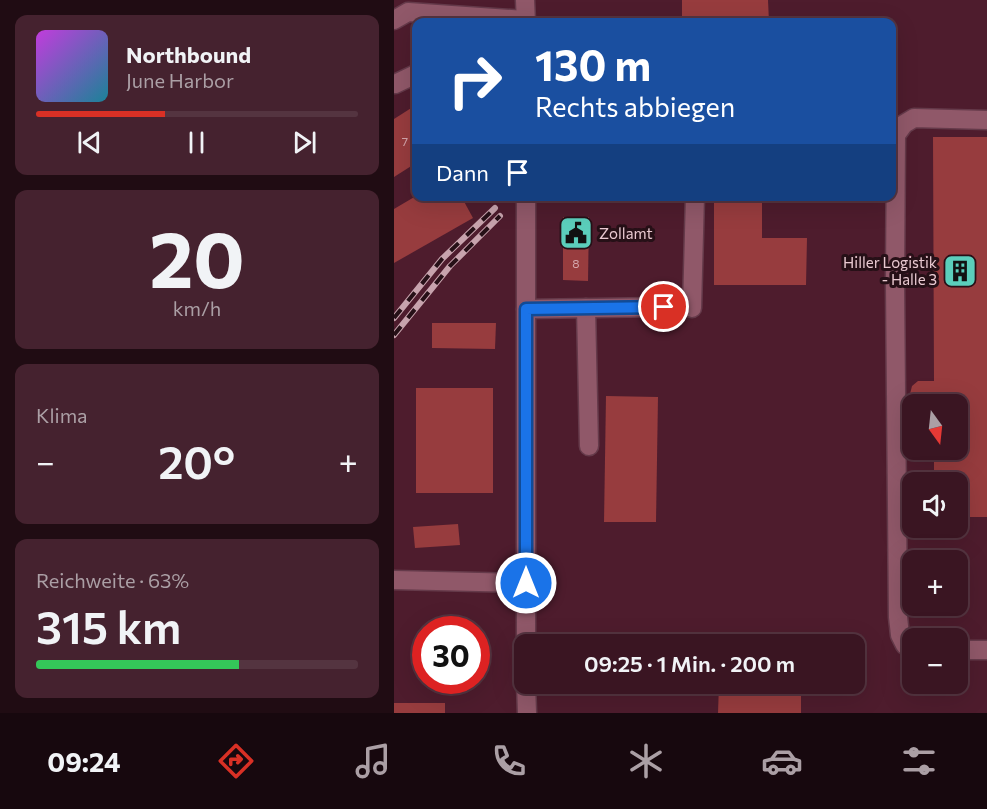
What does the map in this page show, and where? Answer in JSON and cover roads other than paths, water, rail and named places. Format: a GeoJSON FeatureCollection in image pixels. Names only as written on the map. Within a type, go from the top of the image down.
{"type":"FeatureCollection","features":[{"type":"Feature","properties":{"kind":"street"},"geometry":{"type":"LineString","coordinates":[[525,0],[526,18]]}},
{"type":"Feature","properties":{"kind":"street"},"geometry":{"type":"LineString","coordinates":[[394,20],[408,12],[487,18]]}},
{"type":"Feature","properties":{"kind":"street"},"geometry":{"type":"LineString","coordinates":[[395,84],[412,76]]}},
{"type":"Feature","properties":{"kind":"street"},"geometry":{"type":"LineString","coordinates":[[896,135],[904,124],[914,118],[986,120]]}},
{"type":"Feature","properties":{"kind":"street"},"geometry":{"type":"LineString","coordinates":[[526,201],[526,634]]}},
{"type":"Feature","properties":{"kind":"street"},"geometry":{"type":"LineString","coordinates":[[692,308],[696,201]]}},
{"type":"Feature","properties":{"kind":"street"},"geometry":{"type":"LineString","coordinates":[[896,201],[898,617],[902,639]]}},
{"type":"Feature","properties":{"kind":"street"},"geometry":{"type":"LineString","coordinates":[[526,309],[664,307]]}},
{"type":"Feature","properties":{"kind":"street"},"geometry":{"type":"LineString","coordinates":[[586,308],[589,446]]}},
{"type":"Feature","properties":{"kind":"street"},"geometry":{"type":"LineString","coordinates":[[394,580],[526,583]]}},
{"type":"Feature","properties":{"kind":"street"},"geometry":{"type":"LineString","coordinates":[[968,650],[986,650]]}},
{"type":"Feature","properties":{"kind":"street"},"geometry":{"type":"LineString","coordinates":[[526,694],[526,713]]}},
{"type":"Feature","properties":{"kind":"railway"},"geometry":{"type":"LineString","coordinates":[[394,318],[442,259],[495,208]]}},
{"type":"Feature","properties":{"kind":"railway"},"geometry":{"type":"LineString","coordinates":[[394,335],[450,266],[500,216]]}},
{"type":"Feature","properties":{"kind":"place","name":"Zollamt"},"geometry":{"type":"Point","coordinates":[576,233]}},
{"type":"Feature","properties":{"kind":"place","name":"Hiller Logistik - Halle 3"},"geometry":{"type":"Point","coordinates":[960,271]}}]}
